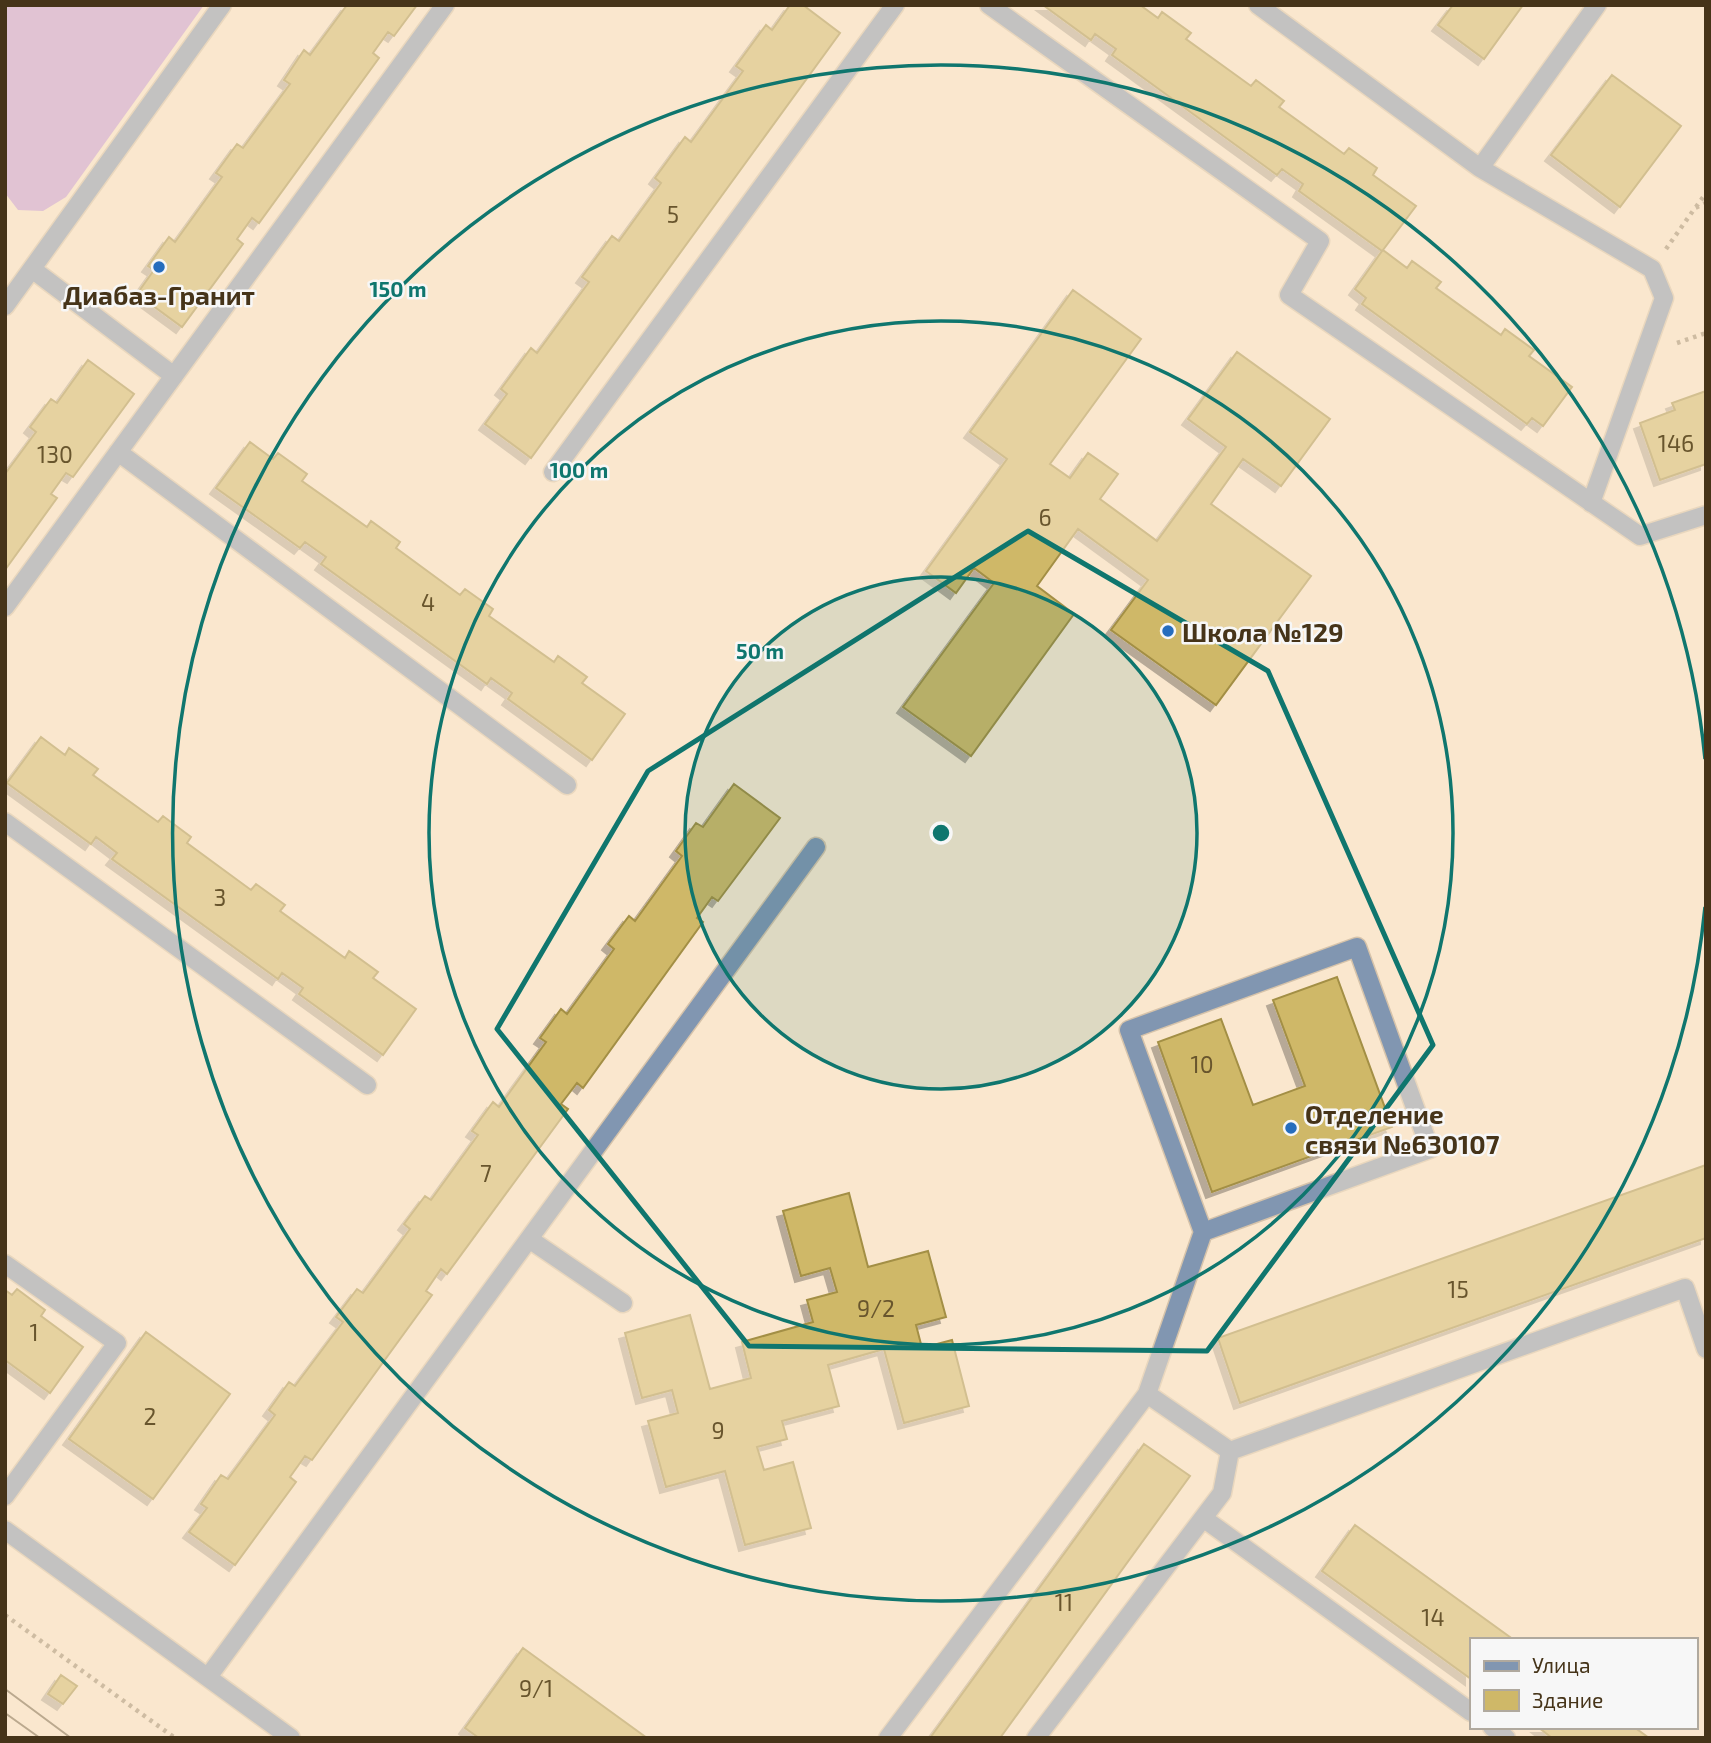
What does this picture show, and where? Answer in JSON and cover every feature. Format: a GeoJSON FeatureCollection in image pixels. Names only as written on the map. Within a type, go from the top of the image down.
{"type":"FeatureCollection","features":[{"type":"Feature","properties":{"kind":"street"},"geometry":{"type":"LineString","coordinates":[[5,306],[222,5]]}},
{"type":"Feature","properties":{"kind":"street"},"geometry":{"type":"LineString","coordinates":[[5,607],[444,5]]}},
{"type":"Feature","properties":{"kind":"street"},"geometry":{"type":"LineString","coordinates":[[553,472],[895,5]]}},
{"type":"Feature","properties":{"kind":"street"},"geometry":{"type":"LineString","coordinates":[[989,5],[1320,241],[1289,295],[1640,536],[1706,514]]}},
{"type":"Feature","properties":{"kind":"street"},"geometry":{"type":"LineString","coordinates":[[1258,5],[1480,168],[1652,269],[1664,298],[1591,503]]}},
{"type":"Feature","properties":{"kind":"street"},"geometry":{"type":"LineString","coordinates":[[1480,168],[1597,5]]}},
{"type":"Feature","properties":{"kind":"street"},"geometry":{"type":"LineString","coordinates":[[32,269],[174,376]]}},
{"type":"Feature","properties":{"kind":"street"},"geometry":{"type":"LineString","coordinates":[[118,452],[567,785]]}},
{"type":"Feature","properties":{"kind":"street"},"geometry":{"type":"LineString","coordinates":[[5,822],[368,1085]]}},
{"type":"Feature","properties":{"kind":"street"},"geometry":{"type":"LineString","coordinates":[[208,1677],[816,847]]}},
{"type":"Feature","properties":{"kind":"street"},"geometry":{"type":"LineString","coordinates":[[888,1738],[1147,1394],[1203,1232],[1129,1030],[1357,947],[1430,1149],[1203,1232]]}},
{"type":"Feature","properties":{"kind":"street"},"geometry":{"type":"LineString","coordinates":[[529,1239],[623,1303]]}},
{"type":"Feature","properties":{"kind":"street"},"geometry":{"type":"LineString","coordinates":[[5,1264],[117,1343],[5,1496]]}},
{"type":"Feature","properties":{"kind":"street"},"geometry":{"type":"LineString","coordinates":[[1230,1451],[1685,1288],[1706,1349]]}},
{"type":"Feature","properties":{"kind":"street"},"geometry":{"type":"LineString","coordinates":[[1147,1394],[1230,1451]]}},
{"type":"Feature","properties":{"kind":"street"},"geometry":{"type":"LineString","coordinates":[[1036,1738],[1222,1493],[1230,1451]]}},
{"type":"Feature","properties":{"kind":"street"},"geometry":{"type":"LineString","coordinates":[[1203,1518],[1470,1711]]}},
{"type":"Feature","properties":{"kind":"street"},"geometry":{"type":"LineString","coordinates":[[5,1530],[291,1738]]}},
{"type":"Feature","properties":{"kind":"path"},"geometry":{"type":"LineString","coordinates":[[1652,269],[1706,193]]}},
{"type":"Feature","properties":{"kind":"path"},"geometry":{"type":"LineString","coordinates":[[1695,208],[1706,203]]}},
{"type":"Feature","properties":{"kind":"path"},"geometry":{"type":"LineString","coordinates":[[5,1615],[175,1738]]}},
{"type":"Feature","properties":{"kind":"highlighted area"},"geometry":{"type":"Polygon","coordinates":[[[1028,531],[1268,671],[1433,1045],[1207,1351],[749,1346],[497,1029],[648,771],[1028,531]]]}},
{"type":"Feature","properties":{"kind":"shaded area"},"geometry":{"type":"Polygon","coordinates":[[[5,5],[204,5],[66,197],[43,211],[18,210],[5,193],[5,5]]]}},
{"type":"Feature","properties":{"kind":"building"},"geometry":{"type":"Polygon","coordinates":[[[347,5],[417,5],[394,36],[388,32],[373,53],[379,58],[259,223],[252,218],[237,239],[243,244],[182,327],[137,294],[154,270],[148,266],[169,237],[175,242],[222,177],[216,173],[237,144],[243,148],[290,84],[284,80],[304,50],[310,55],[347,5]]]}},
{"type":"Feature","properties":{"kind":"building"},"geometry":{"type":"Polygon","coordinates":[[[790,5],[803,5],[840,33],[531,458],[485,424],[507,394],[501,389],[531,348],[537,353],[589,282],[582,277],[612,236],[619,241],[661,183],[655,178],[685,137],[691,142],[743,71],[736,66],[766,25],[772,30],[790,5]]]}},
{"type":"Feature","properties":{"kind":"building"},"geometry":{"type":"Polygon","coordinates":[[[1043,5],[1140,5],[1158,18],[1162,12],[1191,33],[1186,39],[1251,86],[1256,80],[1284,101],[1279,107],[1344,154],[1349,148],[1377,168],[1373,175],[1416,206],[1383,250],[1407,268],[1412,261],[1441,282],[1436,288],[1501,335],[1505,329],[1534,350],[1529,356],[1572,387],[1543,426],[1532,418],[1527,424],[1362,304],[1366,298],[1355,289],[1382,251],[1299,191],[1303,184],[1282,169],[1277,175],[1112,55],[1116,49],[1095,34],[1091,40],[1043,5]]]}},
{"type":"Feature","properties":{"kind":"building"},"geometry":{"type":"Polygon","coordinates":[[[1453,5],[1523,5],[1484,59],[1438,25],[1453,5]]]}},
{"type":"Feature","properties":{"kind":"building"},"geometry":{"type":"Polygon","coordinates":[[[1612,75],[1681,126],[1620,207],[1551,155],[1612,75]]]}},
{"type":"Feature","properties":{"kind":"building"},"geometry":{"type":"Polygon","coordinates":[[[1073,290],[1141,339],[1050,464],[1070,478],[1088,453],[1118,474],[1100,499],[1157,541],[1226,447],[1188,419],[1237,352],[1330,419],[1281,486],[1243,459],[1211,504],[1311,576],[1216,705],[1111,630],[1148,580],[1078,529],[1037,586],[1074,614],[971,756],[903,707],[994,583],[974,568],[956,593],[926,571],[1007,459],[970,432],[1073,290]]]}},
{"type":"Feature","properties":{"kind":"building"},"geometry":{"type":"Polygon","coordinates":[[[88,360],[134,394],[73,477],[66,473],[51,494],[57,498],[5,570],[5,474],[36,432],[30,427],[51,399],[57,403],[88,360]]]}},
{"type":"Feature","properties":{"kind":"building"},"geometry":{"type":"Polygon","coordinates":[[[1706,391],[1706,464],[1660,480],[1640,423],[1675,410],[1672,403],[1706,391]]]}},
{"type":"Feature","properties":{"kind":"building"},"geometry":{"type":"Polygon","coordinates":[[[250,442],[273,459],[278,453],[307,474],[302,481],[367,527],[371,521],[400,542],[396,548],[460,595],[465,589],[493,609],[489,616],[554,662],[558,656],[587,677],[582,683],[625,714],[592,760],[508,699],[512,693],[491,678],[487,684],[321,564],[326,557],[305,542],[300,548],[216,488],[250,442]]]}},
{"type":"Feature","properties":{"kind":"building"},"geometry":{"type":"Polygon","coordinates":[[[41,737],[65,755],[69,748],[98,769],[93,775],[158,822],[163,816],[191,837],[187,843],[251,890],[256,884],[285,905],[280,911],[345,958],[349,951],[378,972],[373,978],[416,1009],[383,1055],[299,994],[303,988],[282,973],[278,979],[112,859],[117,853],[96,837],[91,844],[7,783],[41,737]]]}},
{"type":"Feature","properties":{"kind":"building"},"geometry":{"type":"Polygon","coordinates":[[[734,784],[780,818],[718,901],[712,897],[697,918],[703,922],[583,1088],[577,1083],[561,1104],[568,1109],[447,1274],[441,1269],[426,1291],[432,1295],[312,1460],[305,1456],[290,1477],[296,1482],[235,1565],[189,1532],[207,1508],[201,1504],[221,1475],[228,1479],[275,1415],[269,1410],[289,1382],[295,1386],[343,1322],[336,1317],[357,1289],[363,1293],[410,1229],[404,1224],[425,1196],[431,1200],[478,1135],[472,1131],[493,1102],[499,1107],[546,1042],[540,1038],[561,1009],[567,1014],[614,949],[608,944],[629,916],[635,921],[682,856],[676,851],[696,823],[703,827],[734,784]]]}},
{"type":"Feature","properties":{"kind":"building"},"geometry":{"type":"Polygon","coordinates":[[[1337,977],[1392,1127],[1212,1192],[1158,1042],[1221,1019],[1253,1105],[1305,1086],[1273,1000],[1337,977]]]}},
{"type":"Feature","properties":{"kind":"building"},"geometry":{"type":"Polygon","coordinates":[[[1706,1165],[1706,1238],[1240,1403],[1218,1338],[1706,1165]]]}},
{"type":"Feature","properties":{"kind":"building"},"geometry":{"type":"Polygon","coordinates":[[[849,1193],[868,1267],[928,1251],[946,1317],[916,1325],[922,1348],[952,1340],[969,1406],[904,1423],[884,1349],[828,1365],[839,1406],[782,1421],[787,1439],[757,1447],[764,1470],[793,1462],[811,1528],[745,1545],[725,1471],[666,1487],[648,1421],[678,1413],[672,1390],[642,1398],[625,1333],[690,1315],[710,1389],[751,1378],[742,1342],[813,1322],[807,1300],[837,1292],[830,1268],[801,1276],[783,1211],[849,1193]]]}},
{"type":"Feature","properties":{"kind":"building"},"geometry":{"type":"Polygon","coordinates":[[[17,1289],[45,1310],[41,1316],[83,1347],[50,1393],[5,1360],[5,1290],[12,1295],[17,1289]]]}},
{"type":"Feature","properties":{"kind":"building"},"geometry":{"type":"Polygon","coordinates":[[[146,1332],[230,1394],[153,1499],[69,1439],[146,1332]]]}},
{"type":"Feature","properties":{"kind":"building"},"geometry":{"type":"Polygon","coordinates":[[[1144,1444],[1190,1476],[1000,1738],[930,1738],[1144,1444]]]}},
{"type":"Feature","properties":{"kind":"building"},"geometry":{"type":"Polygon","coordinates":[[[1355,1525],[1511,1638],[1470,1638],[1470,1678],[1322,1571],[1355,1525]]]}},
{"type":"Feature","properties":{"kind":"building"},"geometry":{"type":"Polygon","coordinates":[[[523,1648],[647,1738],[479,1738],[465,1728],[523,1648]]]}},
{"type":"Feature","properties":{"kind":"building"},"geometry":{"type":"Polygon","coordinates":[[[61,1675],[77,1686],[63,1704],[48,1694],[61,1675]]]}},
{"type":"Feature","properties":{"kind":"building"},"geometry":{"type":"Polygon","coordinates":[[[1541,1729],[1637,1729],[1649,1738],[1552,1738],[1541,1729]]]}},
{"type":"Feature","properties":{"kind":"tram line"},"geometry":{"type":"LineString","coordinates":[[5,1689],[71,1738]]}},
{"type":"Feature","properties":{"kind":"tram line"},"geometry":{"type":"LineString","coordinates":[[5,1713],[40,1738]]}},
{"type":"Feature","properties":{"kind":"place","name":"Диабаз-Гранит"},"geometry":{"type":"Point","coordinates":[159,267]}},
{"type":"Feature","properties":{"kind":"place","name":"Школа №129"},"geometry":{"type":"Point","coordinates":[1168,631]}},
{"type":"Feature","properties":{"kind":"place","name":"Отделение связи №630107"},"geometry":{"type":"Point","coordinates":[1291,1128]}}]}
